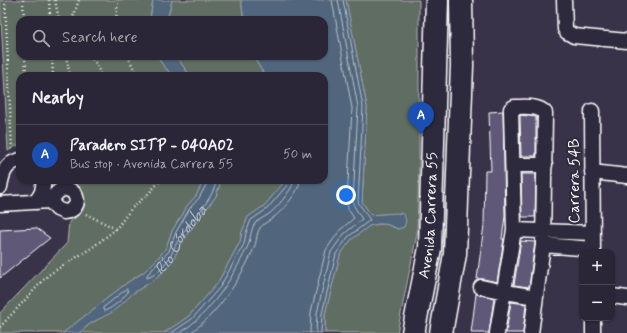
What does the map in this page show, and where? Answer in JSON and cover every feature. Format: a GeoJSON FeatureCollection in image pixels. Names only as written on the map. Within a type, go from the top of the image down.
{"type":"FeatureCollection","features":[{"type":"Feature","properties":{"kind":"main road","name":"Avenida Carrera 55"},"geometry":{"type":"LineString","coordinates":[[413,333],[430,248],[437,0]]}},
{"type":"Feature","properties":{"kind":"main road","name":"Avenida Carrera 55"},"geometry":{"type":"LineString","coordinates":[[441,333],[455,254],[462,73],[461,0]]}},
{"type":"Feature","properties":{"kind":"street"},"geometry":{"type":"LineString","coordinates":[[564,0],[564,25],[566,32],[574,36],[627,41]]}},
{"type":"Feature","properties":{"kind":"street"},"geometry":{"type":"LineString","coordinates":[[497,333],[505,292],[514,230],[511,109],[514,107],[538,108],[546,113],[544,238],[531,333]]}},
{"type":"Feature","properties":{"kind":"street","name":"Carrera 54B"},"geometry":{"type":"LineString","coordinates":[[592,111],[593,249]]}},
{"type":"Feature","properties":{"kind":"street"},"geometry":{"type":"LineString","coordinates":[[0,187],[2,174],[6,168],[16,161]]}},
{"type":"Feature","properties":{"kind":"street"},"geometry":{"type":"LineString","coordinates":[[513,165],[545,165]]}},
{"type":"Feature","properties":{"kind":"street"},"geometry":{"type":"LineString","coordinates":[[592,172],[627,176]]}},
{"type":"Feature","properties":{"kind":"street"},"geometry":{"type":"LineString","coordinates":[[36,202],[42,192],[44,184]]}},
{"type":"Feature","properties":{"kind":"street"},"geometry":{"type":"LineString","coordinates":[[0,204],[50,201]]}},
{"type":"Feature","properties":{"kind":"street"},"geometry":{"type":"LineString","coordinates":[[514,230],[589,249]]}},
{"type":"Feature","properties":{"kind":"street"},"geometry":{"type":"LineString","coordinates":[[544,238],[593,233]]}},
{"type":"Feature","properties":{"kind":"street"},"geometry":{"type":"LineString","coordinates":[[481,287],[536,297]]}},
{"type":"Feature","properties":{"kind":"street"},"geometry":{"type":"LineString","coordinates":[[615,296],[627,298]]}},
{"type":"Feature","properties":{"kind":"street"},"geometry":{"type":"LineString","coordinates":[[593,321],[593,333]]}},
{"type":"Feature","properties":{"kind":"path"},"geometry":{"type":"LineString","coordinates":[[5,0],[16,161]]}},
{"type":"Feature","properties":{"kind":"path"},"geometry":{"type":"LineString","coordinates":[[23,0],[24,16]]}},
{"type":"Feature","properties":{"kind":"path"},"geometry":{"type":"LineString","coordinates":[[49,0],[50,16]]}},
{"type":"Feature","properties":{"kind":"path"},"geometry":{"type":"LineString","coordinates":[[55,0],[58,16]]}},
{"type":"Feature","properties":{"kind":"path"},"geometry":{"type":"LineString","coordinates":[[73,16],[79,0]]}},
{"type":"Feature","properties":{"kind":"path"},"geometry":{"type":"LineString","coordinates":[[116,16],[118,0]]}},
{"type":"Feature","properties":{"kind":"path"},"geometry":{"type":"LineString","coordinates":[[26,60],[26,72]]}},
{"type":"Feature","properties":{"kind":"path"},"geometry":{"type":"LineString","coordinates":[[52,60],[53,72]]}},
{"type":"Feature","properties":{"kind":"path"},"geometry":{"type":"LineString","coordinates":[[67,60],[69,72]]}},
{"type":"Feature","properties":{"kind":"path"},"geometry":{"type":"LineString","coordinates":[[93,60],[99,72]]}},
{"type":"Feature","properties":{"kind":"path"},"geometry":{"type":"LineString","coordinates":[[130,60],[135,72]]}},
{"type":"Feature","properties":{"kind":"path"},"geometry":{"type":"LineString","coordinates":[[0,327],[48,276],[93,247],[116,229],[131,209],[157,184]]}},
{"type":"Feature","properties":{"kind":"path"},"geometry":{"type":"LineString","coordinates":[[86,214],[116,229]]}},
{"type":"Feature","properties":{"kind":"green space"},"geometry":{"type":"Polygon","coordinates":[[[0,0],[153,0],[151,16],[16,16],[16,60],[160,60],[169,72],[16,72],[16,146],[8,151],[0,0]]]}},
{"type":"Feature","properties":{"kind":"green space"},"geometry":{"type":"Polygon","coordinates":[[[172,0],[241,0],[243,16],[168,16],[172,0]]]}},
{"type":"Feature","properties":{"kind":"green space"},"geometry":{"type":"Polygon","coordinates":[[[346,0],[419,0],[419,167],[417,234],[397,333],[325,333],[325,314],[340,255],[351,240],[369,226],[386,224],[398,229],[387,214],[371,215],[362,202],[367,107],[346,0]]]}},
{"type":"Feature","properties":{"kind":"green space"},"geometry":{"type":"Polygon","coordinates":[[[179,60],[255,60],[263,72],[187,72],[179,60]]]}},
{"type":"Feature","properties":{"kind":"green space"},"geometry":{"type":"Polygon","coordinates":[[[74,184],[202,184],[196,196],[187,206],[172,231],[166,248],[158,258],[144,272],[128,282],[63,333],[0,333],[0,313],[67,243],[69,222],[77,217],[83,203],[79,189],[74,184]]]}},
{"type":"Feature","properties":{"kind":"green space"},"geometry":{"type":"Polygon","coordinates":[[[220,184],[283,184],[264,206],[248,217],[240,242],[217,284],[189,316],[164,333],[79,333],[91,323],[111,312],[133,293],[151,282],[165,270],[173,260],[182,241],[216,196],[220,184]]]}},
{"type":"Feature","properties":{"kind":"water"},"geometry":{"type":"Polygon","coordinates":[[[153,0],[172,0],[168,16],[151,16],[153,0]]]}},
{"type":"Feature","properties":{"kind":"water"},"geometry":{"type":"Polygon","coordinates":[[[241,0],[346,0],[367,107],[362,202],[371,215],[396,213],[404,214],[406,221],[404,227],[398,229],[386,224],[369,226],[351,240],[340,255],[325,314],[325,333],[164,333],[189,316],[217,284],[240,242],[248,217],[264,206],[283,184],[328,184],[328,72],[263,72],[255,60],[328,60],[328,16],[243,16],[241,0]]]}},
{"type":"Feature","properties":{"kind":"water"},"geometry":{"type":"Polygon","coordinates":[[[160,60],[179,60],[187,72],[169,72],[160,60]]]}},
{"type":"Feature","properties":{"kind":"water","name":"Río Córdoba"},"geometry":{"type":"Polygon","coordinates":[[[202,184],[220,184],[216,196],[182,241],[173,260],[165,270],[151,282],[133,293],[111,313],[91,323],[79,333],[63,333],[128,282],[144,272],[158,258],[166,248],[172,231],[187,206],[196,196],[202,184]]]}},
{"type":"Feature","properties":{"kind":"building"},"geometry":{"type":"Polygon","coordinates":[[[503,111],[505,216],[502,239],[504,239],[497,282],[477,279],[484,225],[485,171],[491,171],[489,112],[503,111]]]}},
{"type":"Feature","properties":{"kind":"building"},"geometry":{"type":"Polygon","coordinates":[[[520,115],[536,117],[536,156],[521,156],[520,115]]]}},
{"type":"Feature","properties":{"kind":"building"},"geometry":{"type":"Polygon","coordinates":[[[521,174],[536,174],[535,217],[522,217],[521,174]]]}},
{"type":"Feature","properties":{"kind":"building"},"geometry":{"type":"Polygon","coordinates":[[[36,228],[50,238],[0,278],[0,230],[36,228]]]}},
{"type":"Feature","properties":{"kind":"building"},"geometry":{"type":"Polygon","coordinates":[[[521,241],[535,242],[529,287],[514,285],[521,241]]]}},
{"type":"Feature","properties":{"kind":"building"},"geometry":{"type":"Polygon","coordinates":[[[476,294],[494,298],[489,333],[471,333],[476,294]]]}},
{"type":"Feature","properties":{"kind":"building"},"geometry":{"type":"Polygon","coordinates":[[[511,302],[526,304],[523,333],[506,333],[511,302]]]}},
{"type":"Feature","properties":{"kind":"place","name":"Paradero SITP - 040A02"},"geometry":{"type":"Point","coordinates":[421,135]}}]}
